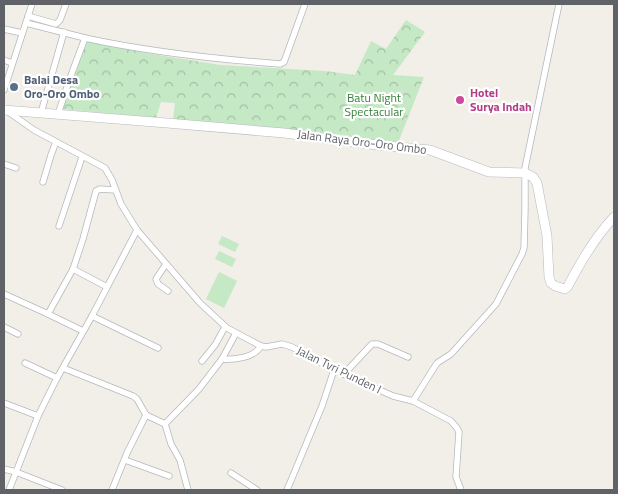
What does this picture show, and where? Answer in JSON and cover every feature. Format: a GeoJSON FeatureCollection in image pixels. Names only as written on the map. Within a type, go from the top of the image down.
{"type":"FeatureCollection","features":[{"type":"Feature","properties":{"kind":"main road","name":"Jalan Raya Oro-Oro Ombo"},"geometry":{"type":"LineString","coordinates":[[5,110],[284,133],[430,150],[489,172],[525,173]]}},
{"type":"Feature","properties":{"kind":"main road"},"geometry":{"type":"LineString","coordinates":[[525,173],[533,177],[537,183],[547,236],[549,277],[551,283],[558,288],[565,289],[568,286],[584,256],[614,217]]}},
{"type":"Feature","properties":{"kind":"street"},"geometry":{"type":"LineString","coordinates":[[4,90],[32,4]]}},
{"type":"Feature","properties":{"kind":"street"},"geometry":{"type":"LineString","coordinates":[[28,16],[56,24],[60,20],[66,4]]}},
{"type":"Feature","properties":{"kind":"street"},"geometry":{"type":"LineString","coordinates":[[26,23],[85,38],[152,50],[280,64],[284,62],[305,4]]}},
{"type":"Feature","properties":{"kind":"street"},"geometry":{"type":"LineString","coordinates":[[413,401],[437,363],[450,354],[496,304],[522,254],[524,248],[525,173],[559,4]]}},
{"type":"Feature","properties":{"kind":"street"},"geometry":{"type":"LineString","coordinates":[[4,29],[22,34]]}},
{"type":"Feature","properties":{"kind":"street"},"geometry":{"type":"LineString","coordinates":[[41,113],[64,32]]}},
{"type":"Feature","properties":{"kind":"street"},"geometry":{"type":"LineString","coordinates":[[58,114],[85,38]]}},
{"type":"Feature","properties":{"kind":"street"},"geometry":{"type":"LineString","coordinates":[[4,60],[12,62]]}},
{"type":"Feature","properties":{"kind":"street","name":"Jalan Tvri Punden I"},"geometry":{"type":"LineString","coordinates":[[5,110],[23,123],[105,168],[112,180],[121,204],[137,230],[200,303],[225,327],[261,346],[282,344],[292,347],[334,370],[393,396],[413,401],[451,421],[458,432],[456,477],[461,490]]}},
{"type":"Feature","properties":{"kind":"street"},"geometry":{"type":"LineString","coordinates":[[23,123],[26,112]]}},
{"type":"Feature","properties":{"kind":"street"},"geometry":{"type":"LineString","coordinates":[[43,182],[56,142]]}},
{"type":"Feature","properties":{"kind":"street"},"geometry":{"type":"LineString","coordinates":[[59,226],[82,157]]}},
{"type":"Feature","properties":{"kind":"street"},"geometry":{"type":"LineString","coordinates":[[4,164],[16,168]]}},
{"type":"Feature","properties":{"kind":"street"},"geometry":{"type":"LineString","coordinates":[[48,314],[73,269],[96,191],[100,189],[115,190]]}},
{"type":"Feature","properties":{"kind":"street"},"geometry":{"type":"LineString","coordinates":[[9,490],[38,416],[137,230]]}},
{"type":"Feature","properties":{"kind":"street"},"geometry":{"type":"LineString","coordinates":[[166,264],[156,280],[158,284],[168,291]]}},
{"type":"Feature","properties":{"kind":"street"},"geometry":{"type":"LineString","coordinates":[[73,269],[107,287]]}},
{"type":"Feature","properties":{"kind":"street"},"geometry":{"type":"LineString","coordinates":[[4,294],[83,331]]}},
{"type":"Feature","properties":{"kind":"street"},"geometry":{"type":"LineString","coordinates":[[92,316],[158,348]]}},
{"type":"Feature","properties":{"kind":"street"},"geometry":{"type":"LineString","coordinates":[[4,327],[18,334]]}},
{"type":"Feature","properties":{"kind":"street"},"geometry":{"type":"LineString","coordinates":[[202,361],[215,345],[225,327]]}},
{"type":"Feature","properties":{"kind":"street"},"geometry":{"type":"LineString","coordinates":[[165,424],[199,389],[222,359],[236,333]]}},
{"type":"Feature","properties":{"kind":"street"},"geometry":{"type":"LineString","coordinates":[[344,374],[372,344],[378,344],[408,357]]}},
{"type":"Feature","properties":{"kind":"street"},"geometry":{"type":"LineString","coordinates":[[222,359],[232,360],[245,356],[256,352],[261,346]]}},
{"type":"Feature","properties":{"kind":"street"},"geometry":{"type":"LineString","coordinates":[[24,363],[57,378]]}},
{"type":"Feature","properties":{"kind":"street"},"geometry":{"type":"LineString","coordinates":[[63,368],[137,398],[146,416],[165,424]]}},
{"type":"Feature","properties":{"kind":"street"},"geometry":{"type":"LineString","coordinates":[[287,490],[322,406],[334,370]]}},
{"type":"Feature","properties":{"kind":"street"},"geometry":{"type":"LineString","coordinates":[[4,403],[38,416]]}},
{"type":"Feature","properties":{"kind":"street"},"geometry":{"type":"LineString","coordinates":[[112,490],[124,460],[146,416]]}},
{"type":"Feature","properties":{"kind":"street"},"geometry":{"type":"LineString","coordinates":[[165,424],[171,444],[180,460],[188,490]]}},
{"type":"Feature","properties":{"kind":"street"},"geometry":{"type":"LineString","coordinates":[[124,460],[169,476]]}},
{"type":"Feature","properties":{"kind":"street"},"geometry":{"type":"LineString","coordinates":[[4,469],[62,490]]}},
{"type":"Feature","properties":{"kind":"street"},"geometry":{"type":"LineString","coordinates":[[231,474],[257,490]]}},
{"type":"Feature","properties":{"kind":"green space","name":"Batu Night Spectacular"},"geometry":{"type":"Polygon","coordinates":[[[406,20],[425,32],[393,75],[424,77],[398,143],[343,135],[173,120],[175,103],[161,102],[156,118],[62,109],[86,41],[220,65],[325,71],[355,75],[371,41],[386,49],[406,20]]]}},
{"type":"Feature","properties":{"kind":"green space"},"geometry":{"type":"Polygon","coordinates":[[[222,236],[239,244],[235,252],[218,244],[222,236]]]}},
{"type":"Feature","properties":{"kind":"green space"},"geometry":{"type":"Polygon","coordinates":[[[219,251],[236,259],[232,267],[215,259],[219,251]]]}},
{"type":"Feature","properties":{"kind":"green space"},"geometry":{"type":"Polygon","coordinates":[[[219,272],[237,281],[224,308],[206,299],[219,272]]]}},
{"type":"Feature","properties":{"kind":"place","name":"Balai Desa Oro-Oro Ombo"},"geometry":{"type":"Point","coordinates":[14,87]}},
{"type":"Feature","properties":{"kind":"place","name":"Hotel Surya Indah"},"geometry":{"type":"Point","coordinates":[460,100]}}]}
